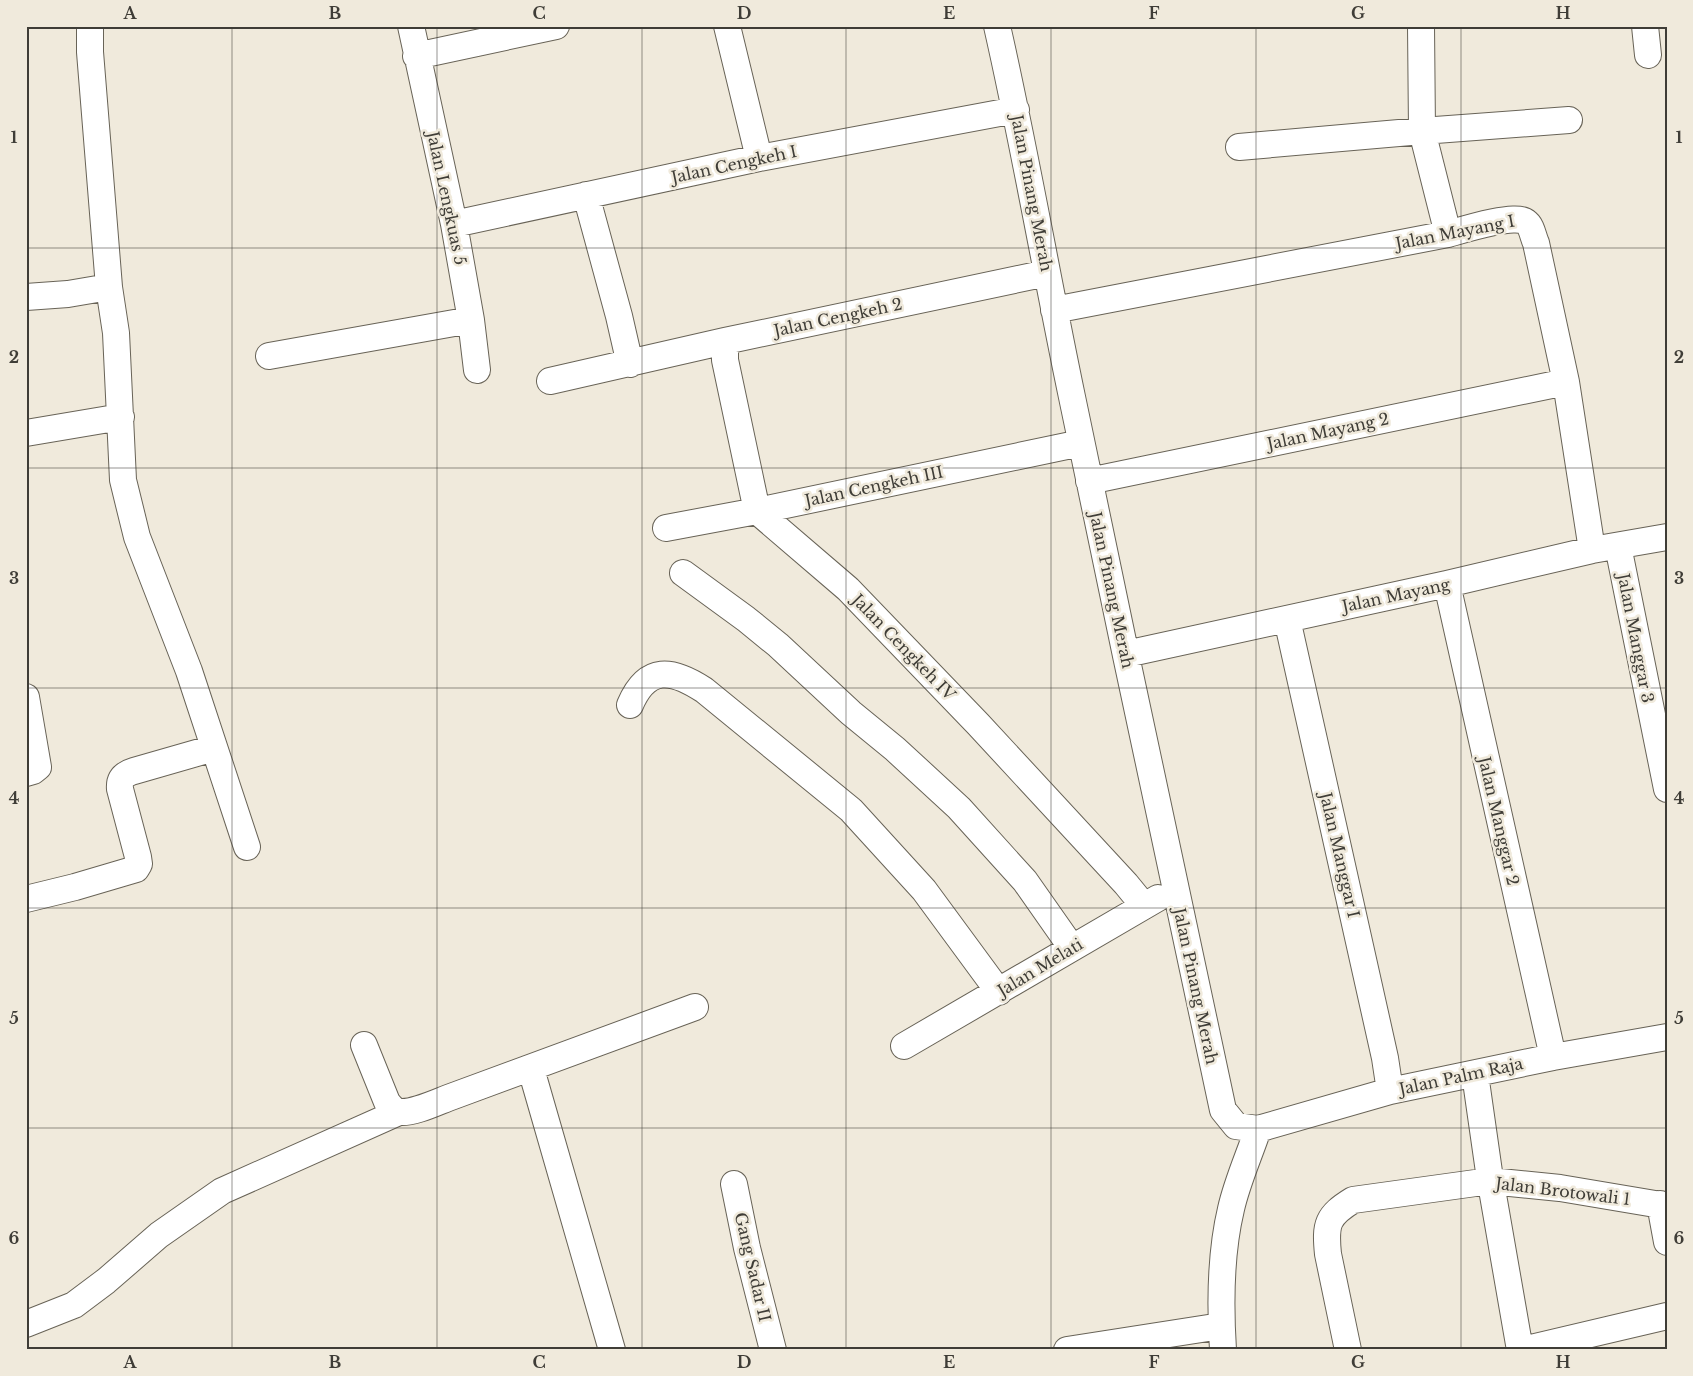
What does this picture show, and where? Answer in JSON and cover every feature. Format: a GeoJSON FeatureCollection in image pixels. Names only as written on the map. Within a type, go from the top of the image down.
{"type":"FeatureCollection","features":[{"type":"Feature","properties":{"kind":"street"},"geometry":{"type":"LineString","coordinates":[[90,26],[90,52],[109,287],[116,333],[123,480],[137,537],[189,671],[247,847]]}},
{"type":"Feature","properties":{"kind":"street","name":"Jalan Lengkuas 5"},"geometry":{"type":"LineString","coordinates":[[411,26],[454,224],[471,320],[477,370]]}},
{"type":"Feature","properties":{"kind":"street"},"geometry":{"type":"LineString","coordinates":[[416,56],[556,26]]}},
{"type":"Feature","properties":{"kind":"street"},"geometry":{"type":"LineString","coordinates":[[728,26],[759,158]]}},
{"type":"Feature","properties":{"kind":"street","name":"Jalan Pinang Merah"},"geometry":{"type":"LineString","coordinates":[[997,26],[1016,110],[1081,443],[1223,1110],[1236,1126],[1258,1130]]}},
{"type":"Feature","properties":{"kind":"street"},"geometry":{"type":"LineString","coordinates":[[1421,26],[1422,131],[1448,234]]}},
{"type":"Feature","properties":{"kind":"street"},"geometry":{"type":"LineString","coordinates":[[1645,26],[1648,55]]}},
{"type":"Feature","properties":{"kind":"street","name":"Jalan Cengkeh I"},"geometry":{"type":"LineString","coordinates":[[454,224],[759,158],[1016,110]]}},
{"type":"Feature","properties":{"kind":"street"},"geometry":{"type":"LineString","coordinates":[[1239,147],[1569,120]]}},
{"type":"Feature","properties":{"kind":"street"},"geometry":{"type":"LineString","coordinates":[[586,195],[630,364]]}},
{"type":"Feature","properties":{"kind":"street","name":"Jalan Mayang I"},"geometry":{"type":"LineString","coordinates":[[1054,310],[1448,234],[1505,219],[1522,219],[1529,225],[1536,243],[1566,382],[1592,550]]}},
{"type":"Feature","properties":{"kind":"street","name":"Jalan Cengkeh 2"},"geometry":{"type":"LineString","coordinates":[[550,381],[630,364],[725,351],[1047,272]]}},
{"type":"Feature","properties":{"kind":"street"},"geometry":{"type":"LineString","coordinates":[[26,297],[68,294],[109,287]]}},
{"type":"Feature","properties":{"kind":"street"},"geometry":{"type":"LineString","coordinates":[[269,356],[471,320]]}},
{"type":"Feature","properties":{"kind":"street"},"geometry":{"type":"LineString","coordinates":[[725,351],[757,511]]}},
{"type":"Feature","properties":{"kind":"street","name":"Jalan Mayang 2"},"geometry":{"type":"LineString","coordinates":[[1089,481],[1566,382]]}},
{"type":"Feature","properties":{"kind":"street"},"geometry":{"type":"LineString","coordinates":[[26,433],[121,417]]}},
{"type":"Feature","properties":{"kind":"street","name":"Jalan Cengkeh III"},"geometry":{"type":"LineString","coordinates":[[666,528],[757,511],[1081,443]]}},
{"type":"Feature","properties":{"kind":"street","name":"Jalan Cengkeh IV"},"geometry":{"type":"LineString","coordinates":[[757,511],[848,589],[978,724],[1126,884],[1144,906]]}},
{"type":"Feature","properties":{"kind":"street","name":"Jalan Mayang"},"geometry":{"type":"LineString","coordinates":[[1126,654],[1447,584],[1592,550],[1667,536]]}},
{"type":"Feature","properties":{"kind":"street","name":"Jalan Manggar 3"},"geometry":{"type":"LineString","coordinates":[[1618,546],[1667,789]]}},
{"type":"Feature","properties":{"kind":"street"},"geometry":{"type":"LineString","coordinates":[[683,573],[778,645],[843,706],[895,749],[959,808],[1025,882],[1072,948]]}},
{"type":"Feature","properties":{"kind":"street","name":"Jalan Manggar 2"},"geometry":{"type":"LineString","coordinates":[[1447,584],[1553,1057]]}},
{"type":"Feature","properties":{"kind":"street","name":"Jalan Manggar I"},"geometry":{"type":"LineString","coordinates":[[1287,619],[1385,1058],[1390,1091]]}},
{"type":"Feature","properties":{"kind":"street"},"geometry":{"type":"LineString","coordinates":[[630,705],[641,684],[655,676],[666,674],[684,679],[704,690],[851,810],[924,890],[999,992]]}},
{"type":"Feature","properties":{"kind":"street"},"geometry":{"type":"LineString","coordinates":[[26,697],[38,767],[33,772],[26,773]]}},
{"type":"Feature","properties":{"kind":"street"},"geometry":{"type":"LineString","coordinates":[[26,899],[75,888],[136,869],[139,864],[138,857],[120,789],[121,779],[123,776],[134,771],[214,748]]}},
{"type":"Feature","properties":{"kind":"street","name":"Jalan Melati"},"geometry":{"type":"LineString","coordinates":[[904,1046],[1175,888]]}},
{"type":"Feature","properties":{"kind":"street"},"geometry":{"type":"LineString","coordinates":[[26,1324],[74,1305],[106,1281],[159,1235],[222,1191],[399,1112],[419,1108],[531,1069],[694,1007]]}},
{"type":"Feature","properties":{"kind":"street","name":"Jalan Palm Raja"},"geometry":{"type":"LineString","coordinates":[[1258,1130],[1390,1091],[1553,1057],[1667,1037]]}},
{"type":"Feature","properties":{"kind":"street"},"geometry":{"type":"LineString","coordinates":[[364,1045],[388,1102],[393,1110],[399,1112]]}},
{"type":"Feature","properties":{"kind":"street"},"geometry":{"type":"LineString","coordinates":[[531,1069],[612,1350]]}},
{"type":"Feature","properties":{"kind":"street"},"geometry":{"type":"LineString","coordinates":[[1475,1074],[1488,1170],[1521,1350],[1667,1316]]}},
{"type":"Feature","properties":{"kind":"street"},"geometry":{"type":"LineString","coordinates":[[1067,1350],[1222,1338],[1222,1258],[1231,1208],[1258,1130]]}},
{"type":"Feature","properties":{"kind":"street","name":"Jalan Brotowali 1"},"geometry":{"type":"LineString","coordinates":[[1348,1350],[1326,1238],[1329,1222],[1337,1210],[1354,1200],[1488,1170],[1560,1188],[1664,1205]]}},
{"type":"Feature","properties":{"kind":"street","name":"Gang Sadar II"},"geometry":{"type":"LineString","coordinates":[[734,1184],[747,1248],[773,1350]]}},
{"type":"Feature","properties":{"kind":"street"},"geometry":{"type":"LineString","coordinates":[[1664,1205],[1667,1242]]}}]}
